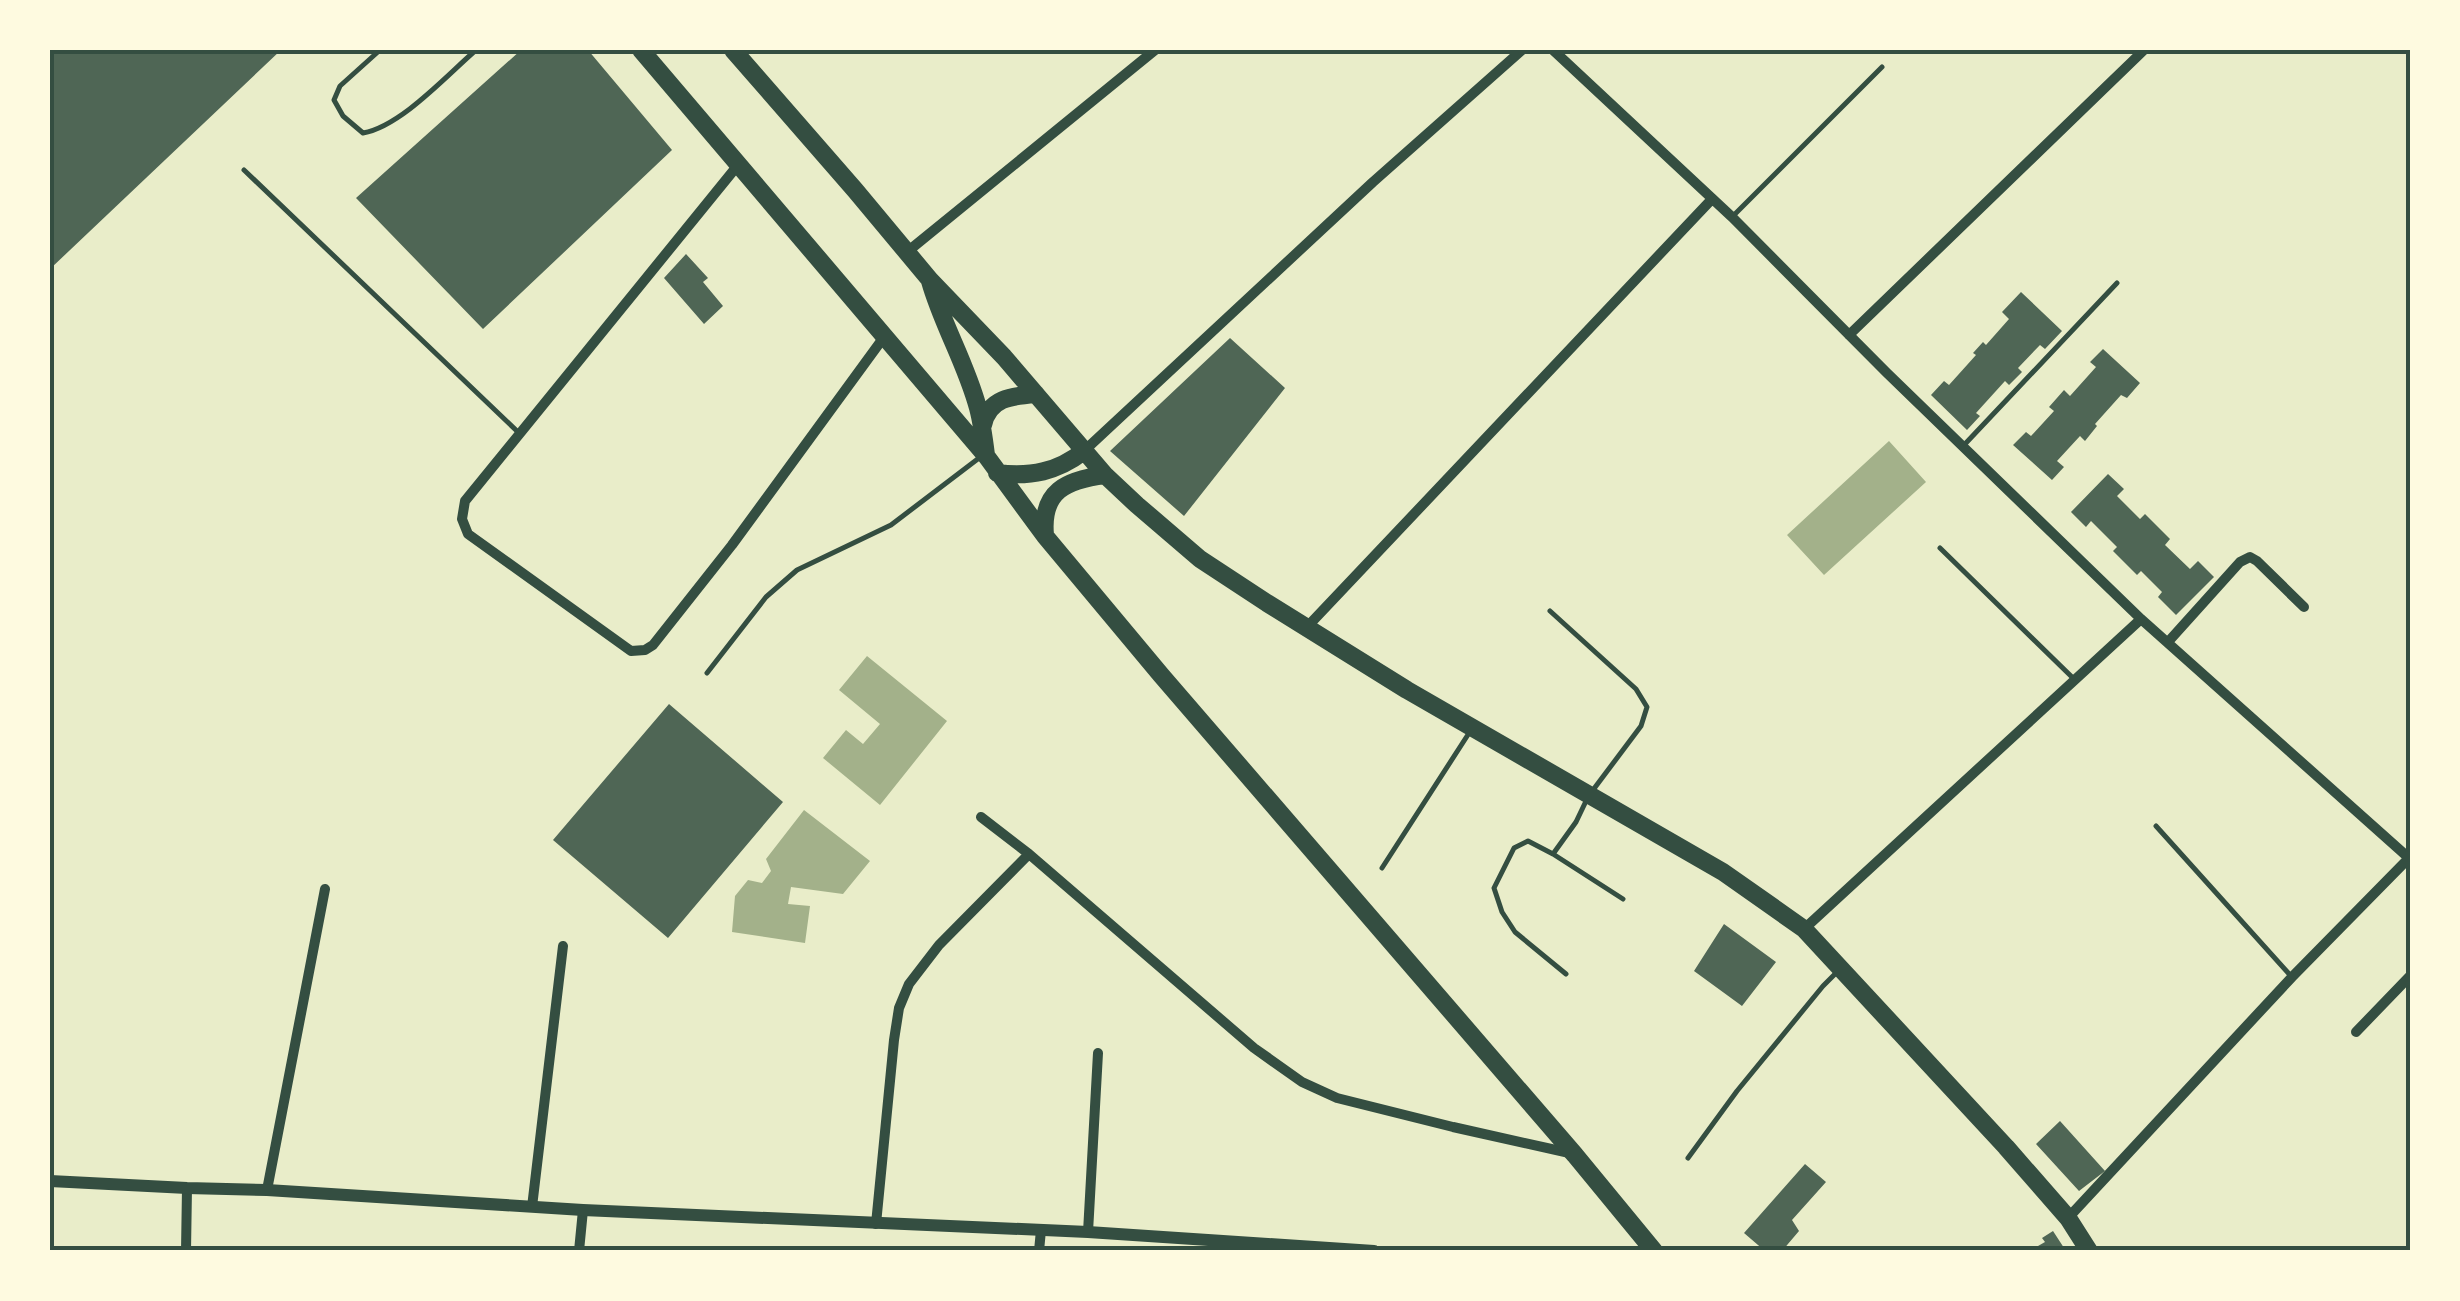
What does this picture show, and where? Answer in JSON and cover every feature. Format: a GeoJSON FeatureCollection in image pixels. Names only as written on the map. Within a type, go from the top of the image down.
{"type":"FeatureCollection","features":[{"type":"Feature","properties":{"kind":"main road"},"geometry":{"type":"LineString","coordinates":[[641,50],[990,461],[1045,536],[1198,718],[1654,1251]]}},
{"type":"Feature","properties":{"kind":"main road"},"geometry":{"type":"LineString","coordinates":[[733,50],[1105,476],[1200,559],[1472,728],[1724,872],[1804,929],[2006,1146],[2068,1218],[2089,1251]]}},
{"type":"Feature","properties":{"kind":"main road"},"geometry":{"type":"LineString","coordinates":[[930,280],[938,310],[978,406],[990,461],[1014,475],[1044,473],[1084,451]]}},
{"type":"Feature","properties":{"kind":"main road"},"geometry":{"type":"LineString","coordinates":[[982,428],[985,415],[1000,400],[1036,394]]}},
{"type":"Feature","properties":{"kind":"main road"},"geometry":{"type":"LineString","coordinates":[[1045,536],[1044,519],[1053,494],[1078,481],[1105,476]]}},
{"type":"Feature","properties":{"kind":"street"},"geometry":{"type":"LineString","coordinates":[[906,252],[1155,50]]}},
{"type":"Feature","properties":{"kind":"street"},"geometry":{"type":"LineString","coordinates":[[1084,451],[1522,50]]}},
{"type":"Feature","properties":{"kind":"street"},"geometry":{"type":"LineString","coordinates":[[1554,50],[1732,217],[2141,619],[2410,859],[2292,977],[2068,1218]]}},
{"type":"Feature","properties":{"kind":"street"},"geometry":{"type":"LineString","coordinates":[[1849,335],[2144,50]]}},
{"type":"Feature","properties":{"kind":"street"},"geometry":{"type":"LineString","coordinates":[[738,165],[465,502],[462,519],[468,534],[631,651],[645,650],[732,545],[884,337]]}},
{"type":"Feature","properties":{"kind":"street"},"geometry":{"type":"LineString","coordinates":[[1307,627],[1712,199]]}},
{"type":"Feature","properties":{"kind":"street"},"geometry":{"type":"LineString","coordinates":[[2168,642],[2240,562],[2250,557],[2304,607]]}},
{"type":"Feature","properties":{"kind":"street"},"geometry":{"type":"LineString","coordinates":[[1804,929],[2141,619]]}},
{"type":"Feature","properties":{"kind":"street"},"geometry":{"type":"LineString","coordinates":[[981,817],[1254,1048],[1302,1082],[1337,1098],[1574,1154]]}},
{"type":"Feature","properties":{"kind":"street"},"geometry":{"type":"LineString","coordinates":[[876,1224],[899,1008],[909,984],[939,945],[1029,854]]}},
{"type":"Feature","properties":{"kind":"street"},"geometry":{"type":"LineString","coordinates":[[267,1190],[324,889]]}},
{"type":"Feature","properties":{"kind":"street"},"geometry":{"type":"LineString","coordinates":[[532,1207],[563,946]]}},
{"type":"Feature","properties":{"kind":"street"},"geometry":{"type":"LineString","coordinates":[[2356,1032],[2410,976]]}},
{"type":"Feature","properties":{"kind":"street"},"geometry":{"type":"LineString","coordinates":[[1088,1232],[1098,1053]]}},
{"type":"Feature","properties":{"kind":"street"},"geometry":{"type":"LineString","coordinates":[[50,1181],[1088,1232],[1203,1245],[1374,1251]]}},
{"type":"Feature","properties":{"kind":"street"},"geometry":{"type":"LineString","coordinates":[[186,1251],[187,1188]]}},
{"type":"Feature","properties":{"kind":"street"},"geometry":{"type":"LineString","coordinates":[[579,1251],[582,1210]]}},
{"type":"Feature","properties":{"kind":"street"},"geometry":{"type":"LineString","coordinates":[[1039,1251],[1041,1230]]}},
{"type":"Feature","properties":{"kind":"lane"},"geometry":{"type":"LineString","coordinates":[[380,50],[340,86],[334,100],[342,116],[363,133],[396,120],[476,50]]}},
{"type":"Feature","properties":{"kind":"lane"},"geometry":{"type":"LineString","coordinates":[[1732,217],[1882,67]]}},
{"type":"Feature","properties":{"kind":"lane"},"geometry":{"type":"LineString","coordinates":[[244,170],[520,434]]}},
{"type":"Feature","properties":{"kind":"lane"},"geometry":{"type":"LineString","coordinates":[[1962,446],[2117,283]]}},
{"type":"Feature","properties":{"kind":"lane"},"geometry":{"type":"LineString","coordinates":[[707,672],[766,597],[796,570],[891,525],[990,461]]}},
{"type":"Feature","properties":{"kind":"lane"},"geometry":{"type":"LineString","coordinates":[[1940,548],[2074,679]]}},
{"type":"Feature","properties":{"kind":"lane"},"geometry":{"type":"LineString","coordinates":[[1550,611],[1636,689],[1647,708],[1640,726],[1589,795],[1553,854]]}},
{"type":"Feature","properties":{"kind":"lane"},"geometry":{"type":"LineString","coordinates":[[1382,868],[1472,728]]}},
{"type":"Feature","properties":{"kind":"lane"},"geometry":{"type":"LineString","coordinates":[[2156,826],[2292,977]]}},
{"type":"Feature","properties":{"kind":"lane"},"geometry":{"type":"LineString","coordinates":[[1566,974],[1515,932],[1502,912],[1494,888],[1514,848],[1528,841],[1623,900]]}},
{"type":"Feature","properties":{"kind":"lane"},"geometry":{"type":"LineString","coordinates":[[1688,1158],[1749,1076],[1840,969]]}},
{"type":"Feature","properties":{"kind":"shaded area"},"geometry":{"type":"Polygon","coordinates":[[[1889,441],[1926,482],[1824,575],[1787,535],[1889,441]]]}},
{"type":"Feature","properties":{"kind":"shaded area"},"geometry":{"type":"Polygon","coordinates":[[[867,656],[947,721],[880,805],[823,758],[846,730],[863,744],[880,724],[839,690],[867,656]]]}},
{"type":"Feature","properties":{"kind":"shaded area"},"geometry":{"type":"Polygon","coordinates":[[[804,810],[870,861],[843,894],[791,887],[788,904],[810,906],[805,943],[732,932],[735,896],[748,880],[762,883],[771,871],[766,859],[804,810]]]}},
{"type":"Feature","properties":{"kind":"building"},"geometry":{"type":"Polygon","coordinates":[[[50,50],[281,50],[50,269],[50,50]]]}},
{"type":"Feature","properties":{"kind":"building"},"geometry":{"type":"Polygon","coordinates":[[[521,50],[588,50],[672,150],[483,329],[356,198],[521,50]]]}},
{"type":"Feature","properties":{"kind":"building"},"geometry":{"type":"Polygon","coordinates":[[[686,254],[708,278],[703,282],[723,306],[704,324],[664,278],[686,254]]]}},
{"type":"Feature","properties":{"kind":"building"},"geometry":{"type":"Polygon","coordinates":[[[2021,292],[2062,331],[2045,349],[2040,345],[2018,368],[2022,372],[2009,385],[2005,381],[1976,413],[1980,416],[1967,430],[1931,395],[1944,381],[1949,385],[1983,342],[1986,345],[2009,319],[2002,312],[2021,292]]]}},
{"type":"Feature","properties":{"kind":"building"},"geometry":{"type":"Polygon","coordinates":[[[1230,338],[1285,388],[1184,516],[1110,451],[1230,338]]]}},
{"type":"Feature","properties":{"kind":"building"},"geometry":{"type":"Polygon","coordinates":[[[2103,349],[2140,383],[2127,398],[2121,395],[2085,441],[2080,436],[2057,461],[2064,467],[2052,480],[2013,445],[2026,432],[2031,436],[2054,411],[2049,407],[2064,390],[2070,396],[2096,367],[2090,362],[2103,349]]]}},
{"type":"Feature","properties":{"kind":"building"},"geometry":{"type":"Polygon","coordinates":[[[2108,474],[2124,489],[2117,496],[2140,519],[2145,514],[2170,539],[2165,545],[2190,569],[2198,561],[2214,577],[2176,615],[2158,597],[2162,592],[2141,571],[2137,575],[2113,551],[2117,547],[2091,521],[2086,527],[2071,512],[2108,474]]]}},
{"type":"Feature","properties":{"kind":"building"},"geometry":{"type":"Polygon","coordinates":[[[669,704],[783,802],[668,938],[553,840],[669,704]]]}},
{"type":"Feature","properties":{"kind":"building"},"geometry":{"type":"Polygon","coordinates":[[[1724,924],[1776,962],[1742,1006],[1694,971],[1724,924]]]}},
{"type":"Feature","properties":{"kind":"building"},"geometry":{"type":"Polygon","coordinates":[[[2060,1121],[2105,1171],[2079,1191],[2036,1144],[2060,1121]]]}},
{"type":"Feature","properties":{"kind":"building"},"geometry":{"type":"Polygon","coordinates":[[[1805,1164],[1826,1182],[1792,1220],[1799,1231],[1782,1251],[1765,1251],[1744,1233],[1805,1164]]]}},
{"type":"Feature","properties":{"kind":"building"},"geometry":{"type":"Polygon","coordinates":[[[2053,1231],[2066,1251],[2041,1251],[2038,1246],[2045,1242],[2042,1238],[2053,1231]]]}}]}
